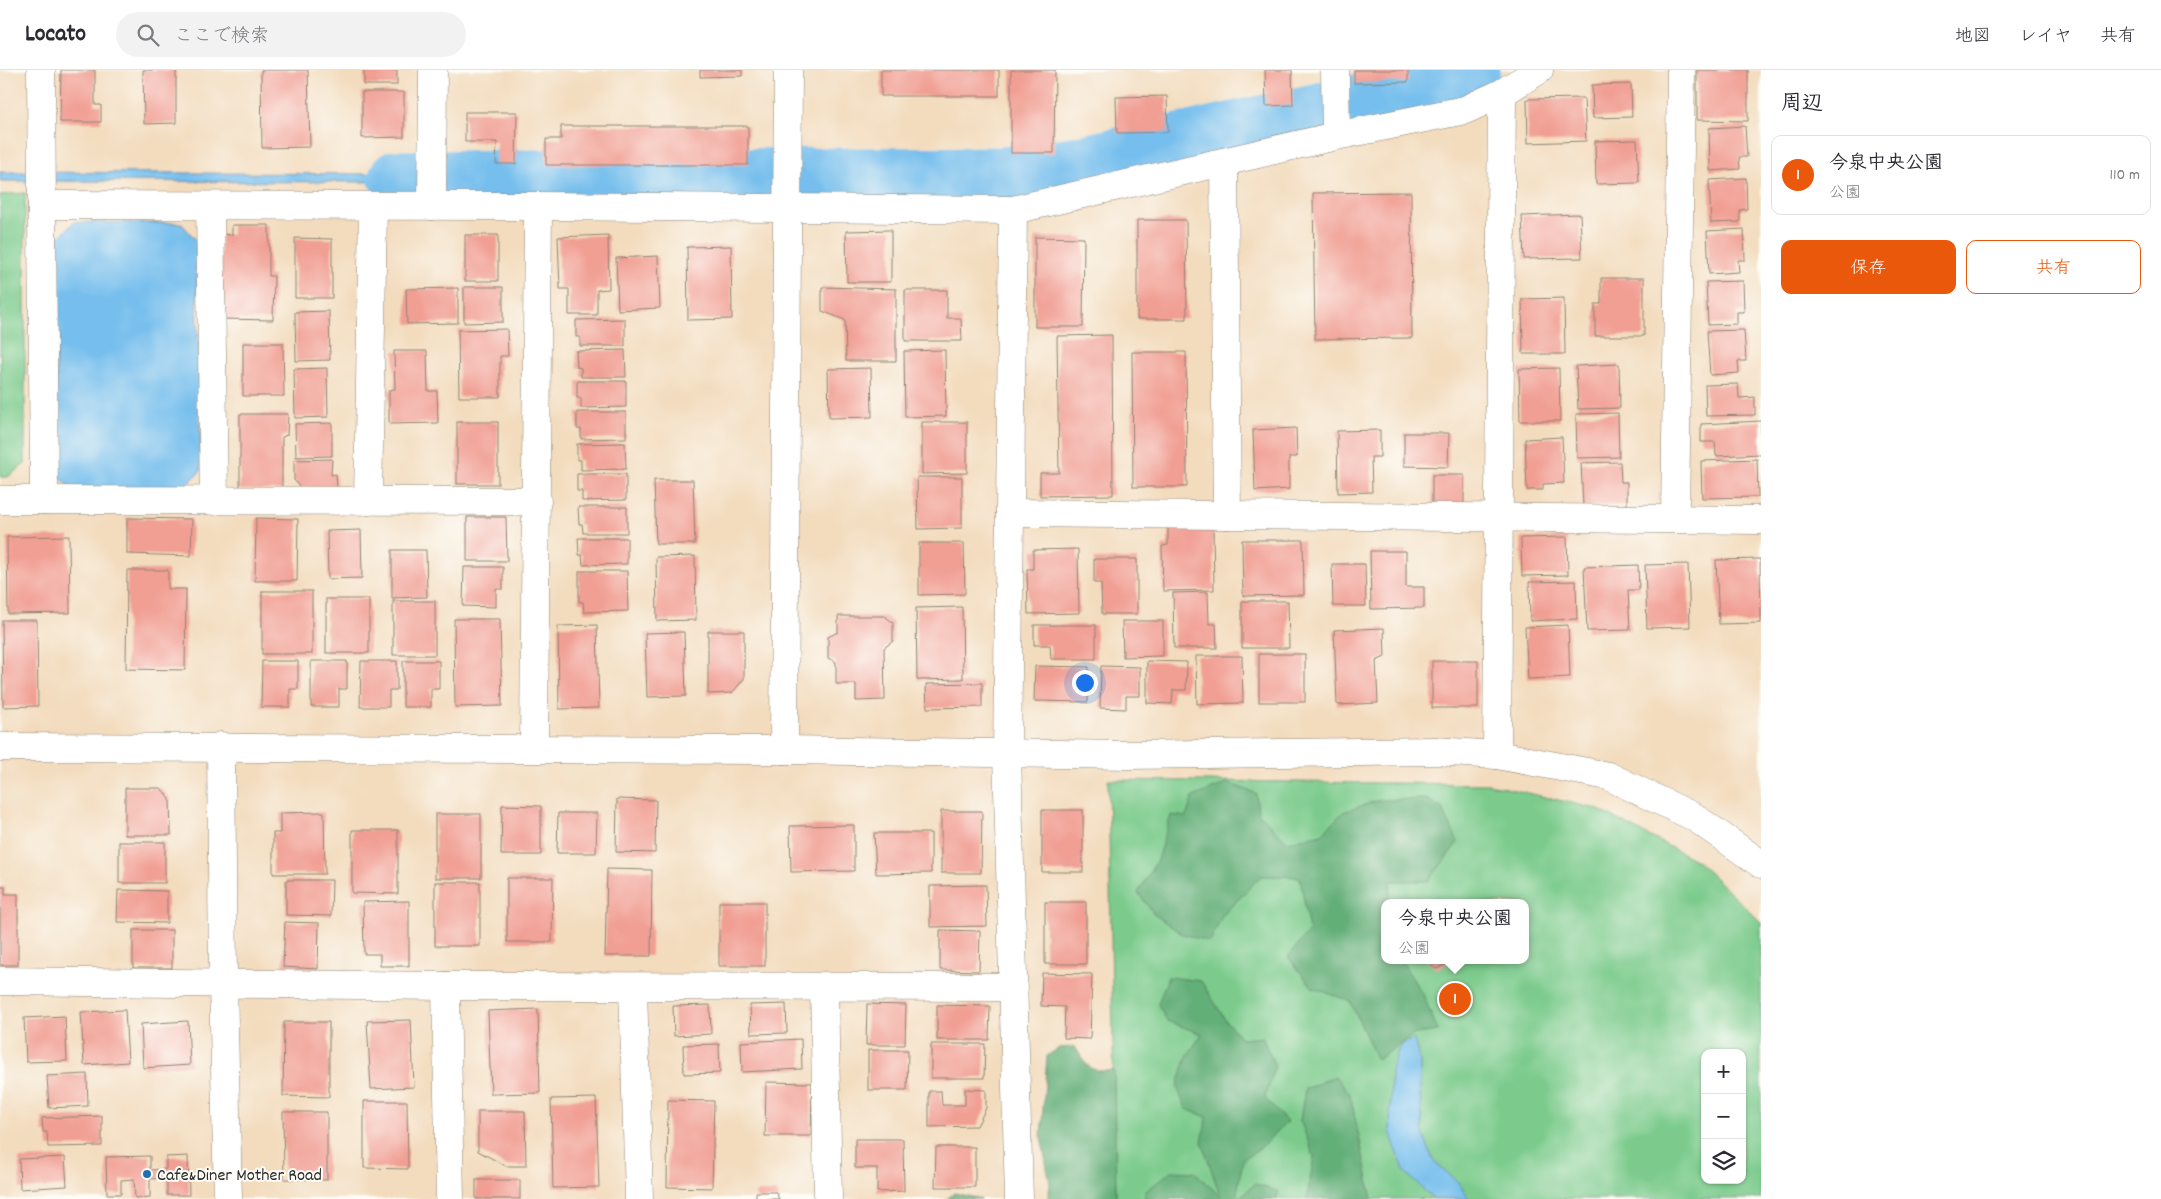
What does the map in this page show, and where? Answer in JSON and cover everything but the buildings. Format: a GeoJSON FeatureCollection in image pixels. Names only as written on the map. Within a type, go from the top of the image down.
{"type":"FeatureCollection","features":[{"type":"Feature","properties":{"kind":"street"},"geometry":{"type":"LineString","coordinates":[[41,70],[44,500]]}},
{"type":"Feature","properties":{"kind":"street"},"geometry":{"type":"LineString","coordinates":[[432,206],[433,70]]}},
{"type":"Feature","properties":{"kind":"street"},"geometry":{"type":"LineString","coordinates":[[784,750],[788,70]]}},
{"type":"Feature","properties":{"kind":"street"},"geometry":{"type":"LineString","coordinates":[[1335,70],[1336,136]]}},
{"type":"Feature","properties":{"kind":"street"},"geometry":{"type":"LineString","coordinates":[[42,205],[788,207],[1013,210],[1336,136],[1464,110],[1502,93],[1539,70]]}},
{"type":"Feature","properties":{"kind":"street"},"geometry":{"type":"LineString","coordinates":[[1675,519],[1681,70]]}},
{"type":"Feature","properties":{"kind":"street"},"geometry":{"type":"LineString","coordinates":[[1497,755],[1502,93]]}},
{"type":"Feature","properties":{"kind":"street"},"geometry":{"type":"LineString","coordinates":[[1224,162],[1227,515]]}},
{"type":"Feature","properties":{"kind":"street"},"geometry":{"type":"LineString","coordinates":[[210,206],[214,501]]}},
{"type":"Feature","properties":{"kind":"street"},"geometry":{"type":"LineString","coordinates":[[368,501],[373,206]]}},
{"type":"Feature","properties":{"kind":"street"},"geometry":{"type":"LineString","coordinates":[[534,748],[538,206]]}},
{"type":"Feature","properties":{"kind":"street"},"geometry":{"type":"LineString","coordinates":[[1013,210],[1007,754],[1019,1199]]}},
{"type":"Feature","properties":{"kind":"street"},"geometry":{"type":"LineString","coordinates":[[0,500],[537,501]]}},
{"type":"Feature","properties":{"kind":"street"},"geometry":{"type":"LineString","coordinates":[[1010,513],[1761,520]]}},
{"type":"Feature","properties":{"kind":"street"},"geometry":{"type":"LineString","coordinates":[[221,746],[223,982],[228,1199]]}},
{"type":"Feature","properties":{"kind":"street"},"geometry":{"type":"LineString","coordinates":[[0,747],[534,748],[1129,755],[1434,751],[1497,755],[1608,776],[1694,817],[1761,864]]}},
{"type":"Feature","properties":{"kind":"street"},"geometry":{"type":"LineString","coordinates":[[0,981],[446,986],[1014,988]]}},
{"type":"Feature","properties":{"kind":"street"},"geometry":{"type":"LineString","coordinates":[[446,986],[450,1199]]}},
{"type":"Feature","properties":{"kind":"street"},"geometry":{"type":"LineString","coordinates":[[824,986],[828,1199]]}},
{"type":"Feature","properties":{"kind":"street"},"geometry":{"type":"LineString","coordinates":[[633,987],[639,1199]]}},
{"type":"Feature","properties":{"kind":"green space"},"geometry":{"type":"Polygon","coordinates":[[[25,193],[25,464],[8,477],[0,477],[0,195],[25,193]]]}},
{"type":"Feature","properties":{"kind":"green space"},"geometry":{"type":"Polygon","coordinates":[[[1108,780],[1489,784],[1597,809],[1697,861],[1761,922],[1761,1199],[1116,1199],[1108,780]]]}},
{"type":"Feature","properties":{"kind":"green space"},"geometry":{"type":"Polygon","coordinates":[[[1227,783],[1256,793],[1258,813],[1288,842],[1322,834],[1343,812],[1379,800],[1427,799],[1443,809],[1458,842],[1429,881],[1391,881],[1389,899],[1381,899],[1381,964],[1403,964],[1424,997],[1438,1031],[1415,1034],[1377,1060],[1350,1001],[1313,988],[1288,957],[1309,931],[1300,877],[1261,876],[1222,916],[1210,942],[1182,934],[1155,915],[1138,893],[1157,860],[1171,815],[1186,817],[1193,797],[1227,783]]]}},
{"type":"Feature","properties":{"kind":"green space"},"geometry":{"type":"Polygon","coordinates":[[[1168,977],[1201,981],[1226,1021],[1242,1039],[1262,1037],[1275,1066],[1265,1098],[1287,1122],[1257,1151],[1243,1159],[1236,1199],[1145,1199],[1145,1192],[1171,1171],[1195,1172],[1220,1196],[1202,1141],[1207,1117],[1186,1109],[1177,1087],[1187,1056],[1202,1034],[1167,1021],[1158,1004],[1168,977]]]}},
{"type":"Feature","properties":{"kind":"green space"},"geometry":{"type":"Polygon","coordinates":[[[1075,1047],[1090,1067],[1099,1071],[1114,1070],[1116,1199],[1048,1199],[1050,1184],[1041,1136],[1047,1056],[1059,1048],[1075,1047]]]}},
{"type":"Feature","properties":{"kind":"green space"},"geometry":{"type":"Polygon","coordinates":[[[1335,1076],[1350,1094],[1372,1199],[1307,1199],[1314,1157],[1300,1120],[1305,1089],[1335,1076]]]}},
{"type":"Feature","properties":{"kind":"green space"},"geometry":{"type":"Polygon","coordinates":[[[1255,1184],[1279,1192],[1276,1199],[1237,1199],[1255,1184]]]}},
{"type":"Feature","properties":{"kind":"green space"},"geometry":{"type":"Polygon","coordinates":[[[954,1193],[981,1199],[947,1199],[954,1193]]]}},
{"type":"Feature","properties":{"kind":"water"},"geometry":{"type":"Polygon","coordinates":[[[1473,70],[1490,70],[1472,81],[1366,103],[1365,96],[1473,70]]]}},
{"type":"Feature","properties":{"kind":"water"},"geometry":{"type":"Polygon","coordinates":[[[1303,109],[1304,116],[1008,176],[841,178],[841,169],[1009,170],[1303,109]]]}},
{"type":"Feature","properties":{"kind":"water"},"geometry":{"type":"Polygon","coordinates":[[[0,172],[396,174],[396,182],[0,181],[0,172]]]}},
{"type":"Feature","properties":{"kind":"water"},"geometry":{"type":"Polygon","coordinates":[[[482,174],[721,176],[721,185],[482,182],[482,174]]]}},
{"type":"Feature","properties":{"kind":"water"},"geometry":{"type":"Polygon","coordinates":[[[74,222],[181,223],[196,240],[201,471],[181,491],[73,490],[57,475],[55,241],[74,222]]]}},
{"type":"Feature","properties":{"kind":"water"},"geometry":{"type":"Polygon","coordinates":[[[1414,1039],[1420,1062],[1423,1133],[1433,1160],[1458,1182],[1469,1199],[1433,1199],[1404,1171],[1390,1132],[1391,1070],[1400,1045],[1414,1039]]]}},
{"type":"Feature","properties":{"kind":"waterway"},"geometry":{"type":"LineString","coordinates":[[396,178],[1004,174],[1080,163],[1373,98],[1473,70]]}},
{"type":"Feature","properties":{"kind":"place","name":"今泉中央公園"},"geometry":{"type":"Point","coordinates":[1455,999]}},
{"type":"Feature","properties":{"kind":"place","name":"Cafe&Diner Mother Road"},"geometry":{"type":"Point","coordinates":[147,1174]}}]}
